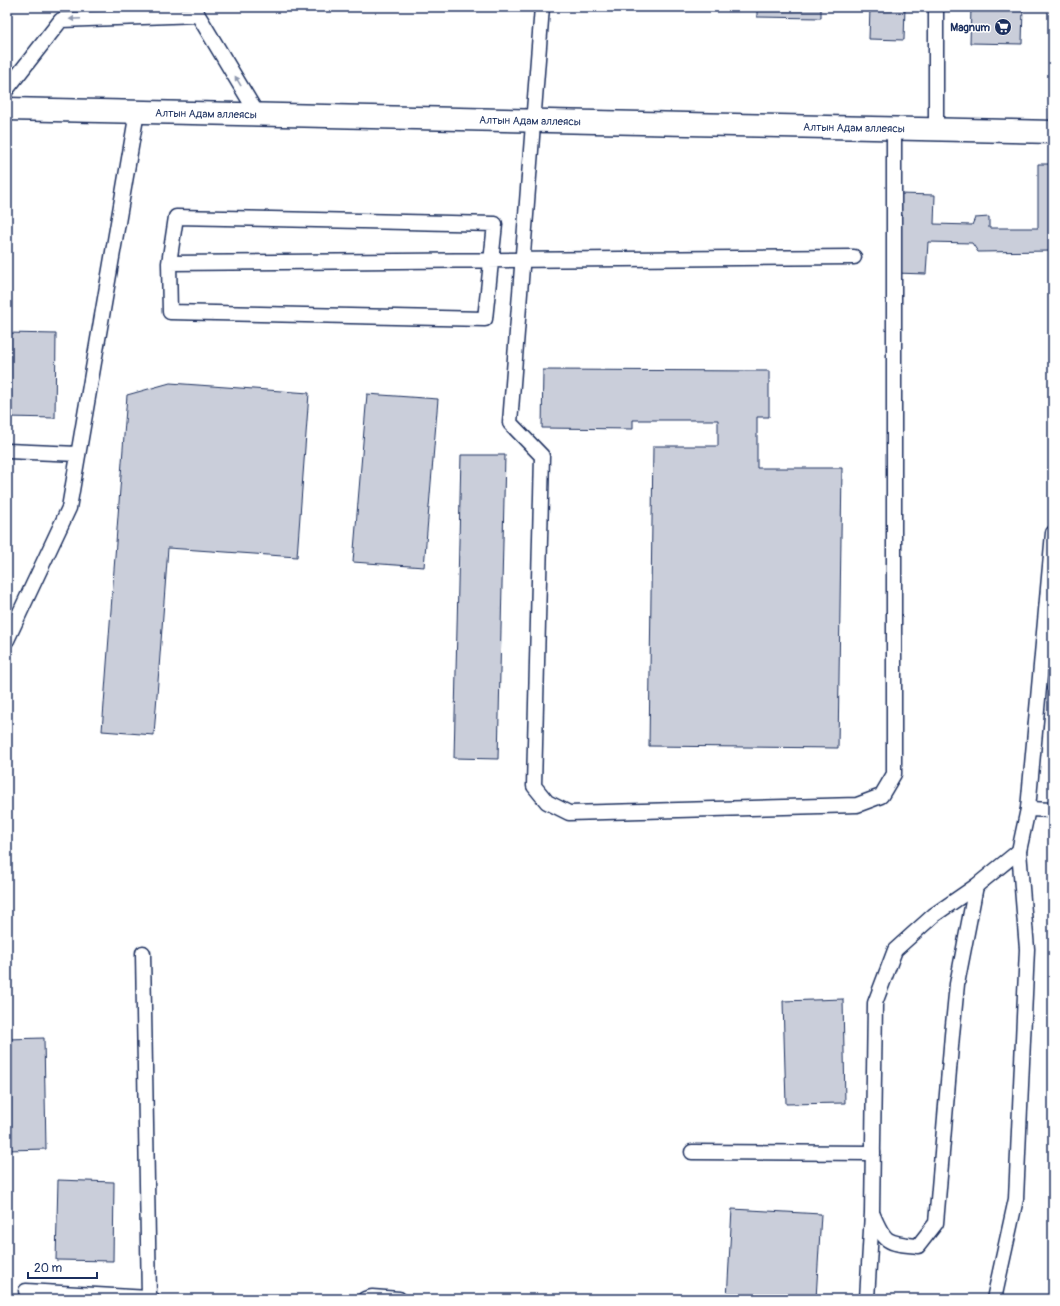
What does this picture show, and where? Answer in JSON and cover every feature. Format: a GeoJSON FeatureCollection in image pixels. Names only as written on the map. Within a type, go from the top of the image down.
{"type":"FeatureCollection","features":[{"type":"Feature","properties":{"kind":"main road","name":"Алтын Адам аллеясы"},"geometry":{"type":"LineString","coordinates":[[7,109],[1053,132]]}},
{"type":"Feature","properties":{"kind":"lane"},"geometry":{"type":"LineString","coordinates":[[542,7],[510,423],[542,456],[534,786],[548,802],[569,814],[857,805],[881,796],[894,774],[894,129]]}},
{"type":"Feature","properties":{"kind":"lane"},"geometry":{"type":"LineString","coordinates":[[936,7],[936,130]]}},
{"type":"Feature","properties":{"kind":"lane"},"geometry":{"type":"LineString","coordinates":[[7,88],[61,20],[198,15],[258,115]]}},
{"type":"Feature","properties":{"kind":"lane"},"geometry":{"type":"LineString","coordinates":[[7,640],[69,508],[136,112]]}},
{"type":"Feature","properties":{"kind":"lane"},"geometry":{"type":"LineString","coordinates":[[176,217],[495,224],[490,260],[485,319],[170,312],[169,263],[176,217]]}},
{"type":"Feature","properties":{"kind":"lane"},"geometry":{"type":"LineString","coordinates":[[169,263],[854,258]]}},
{"type":"Feature","properties":{"kind":"lane"},"geometry":{"type":"LineString","coordinates":[[7,451],[78,454]]}},
{"type":"Feature","properties":{"kind":"lane"},"geometry":{"type":"LineString","coordinates":[[994,1299],[1016,1199],[1027,949],[1019,851],[1028,809],[1053,532]]}},
{"type":"Feature","properties":{"kind":"lane"},"geometry":{"type":"LineString","coordinates":[[1028,809],[1053,810]]}},
{"type":"Feature","properties":{"kind":"lane"},"geometry":{"type":"LineString","coordinates":[[867,1299],[872,1213],[875,1003],[895,950],[934,915],[976,886],[1019,851]]}},
{"type":"Feature","properties":{"kind":"lane"},"geometry":{"type":"LineString","coordinates":[[872,1213],[882,1235],[895,1244],[918,1246],[936,1223],[952,1035],[958,984],[976,886]]}},
{"type":"Feature","properties":{"kind":"lane"},"geometry":{"type":"LineString","coordinates":[[26,1291],[151,1298],[143,953]]}},
{"type":"Feature","properties":{"kind":"lane"},"geometry":{"type":"LineString","coordinates":[[692,1152],[873,1153]]}},
{"type":"Feature","properties":{"kind":"lane"},"geometry":{"type":"LineString","coordinates":[[365,1299],[372,1297],[399,1299]]}},
{"type":"Feature","properties":{"kind":"building"},"geometry":{"type":"Polygon","coordinates":[[[757,7],[821,7],[821,18],[757,17],[757,7]]]}},
{"type":"Feature","properties":{"kind":"building"},"geometry":{"type":"Polygon","coordinates":[[[870,7],[905,7],[904,40],[869,39],[870,7]]]}},
{"type":"Feature","properties":{"kind":"building"},"geometry":{"type":"Polygon","coordinates":[[[971,7],[1023,7],[1022,44],[970,43],[971,7]]]}},
{"type":"Feature","properties":{"kind":"building"},"geometry":{"type":"Polygon","coordinates":[[[1038,164],[1053,164],[1053,251],[978,252],[972,243],[928,242],[926,274],[895,273],[899,194],[935,195],[934,224],[972,225],[975,218],[989,217],[989,228],[1038,228],[1038,164]]]}},
{"type":"Feature","properties":{"kind":"building"},"geometry":{"type":"Polygon","coordinates":[[[7,333],[56,334],[55,418],[7,417],[7,333]]]}},
{"type":"Feature","properties":{"kind":"building"},"geometry":{"type":"Polygon","coordinates":[[[543,370],[769,371],[769,417],[757,417],[757,468],[842,468],[838,748],[649,746],[653,446],[718,446],[718,420],[633,420],[633,429],[542,428],[543,370]]]}},
{"type":"Feature","properties":{"kind":"building"},"geometry":{"type":"Polygon","coordinates":[[[170,383],[309,393],[297,557],[168,548],[154,735],[102,731],[127,395],[170,383]]]}},
{"type":"Feature","properties":{"kind":"building"},"geometry":{"type":"Polygon","coordinates":[[[367,394],[438,399],[424,567],[353,562],[367,394]]]}},
{"type":"Feature","properties":{"kind":"building"},"geometry":{"type":"Polygon","coordinates":[[[461,455],[505,455],[498,759],[454,758],[461,455]]]}},
{"type":"Feature","properties":{"kind":"building"},"geometry":{"type":"Polygon","coordinates":[[[843,999],[845,1103],[786,1104],[783,1001],[843,999]]]}},
{"type":"Feature","properties":{"kind":"building"},"geometry":{"type":"Polygon","coordinates":[[[44,1038],[46,1149],[7,1150],[7,1039],[44,1038]]]}},
{"type":"Feature","properties":{"kind":"building"},"geometry":{"type":"Polygon","coordinates":[[[58,1180],[114,1182],[113,1261],[56,1260],[58,1180]]]}},
{"type":"Feature","properties":{"kind":"building"},"geometry":{"type":"Polygon","coordinates":[[[732,1209],[821,1214],[816,1299],[727,1299],[732,1209]]]}},
{"type":"Feature","properties":{"kind":"place","name":"Magnum"},"geometry":{"type":"Point","coordinates":[1003,27]}}]}
